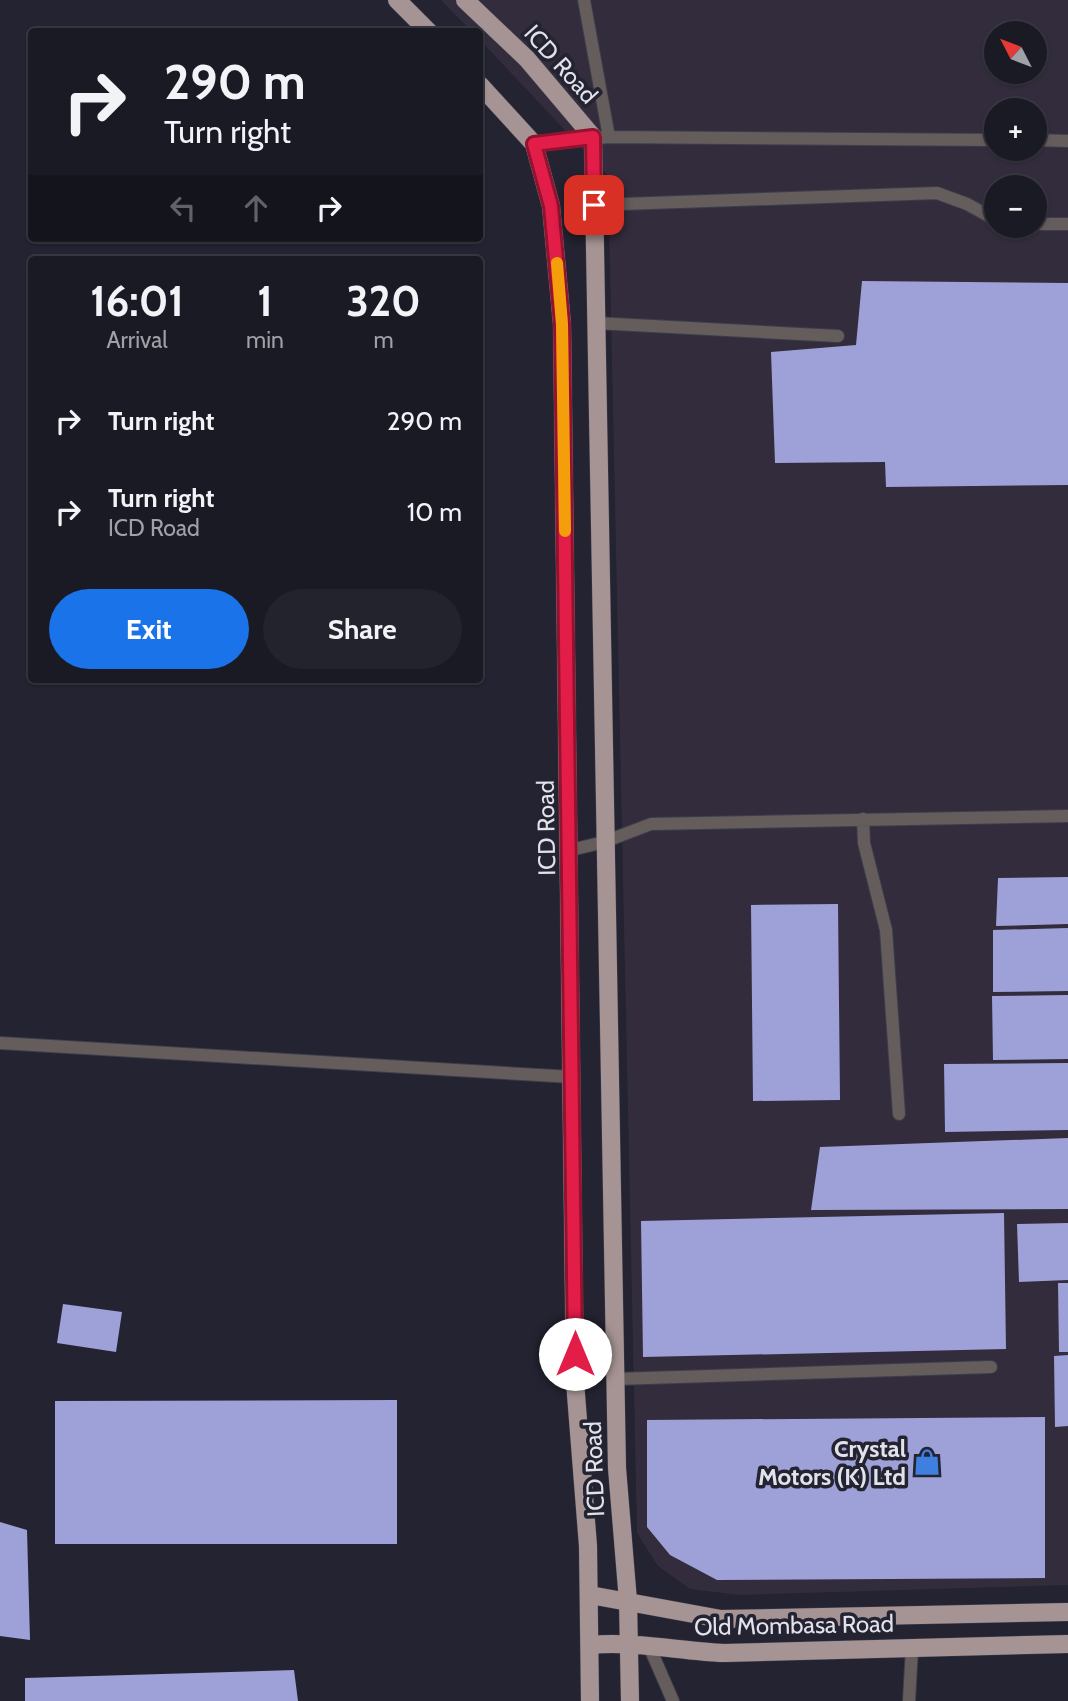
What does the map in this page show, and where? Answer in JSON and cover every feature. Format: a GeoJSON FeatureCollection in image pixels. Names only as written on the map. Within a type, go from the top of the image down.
{"type":"FeatureCollection","features":[{"type":"Feature","properties":{"kind":"main road"},"geometry":{"type":"LineString","coordinates":[[397,0],[425,28]]}},
{"type":"Feature","properties":{"kind":"main road","name":"ICD Road"},"geometry":{"type":"LineString","coordinates":[[465,0],[527,59],[601,137],[594,205],[604,842],[617,1468],[628,1601],[630,1701]]}},
{"type":"Feature","properties":{"kind":"main road","name":"ICD Road"},"geometry":{"type":"LineString","coordinates":[[483,88],[534,144],[551,206],[562,324],[571,850],[575,1382],[590,1595]]}},
{"type":"Feature","properties":{"kind":"main road"},"geometry":{"type":"LineString","coordinates":[[590,1595],[590,1701]]}},
{"type":"Feature","properties":{"kind":"main road","name":"Old Mombasa Road"},"geometry":{"type":"LineString","coordinates":[[590,1595],[721,1619],[1068,1612]]}},
{"type":"Feature","properties":{"kind":"main road","name":"Old Mombasa Road"},"geometry":{"type":"LineString","coordinates":[[590,1645],[630,1643],[681,1651],[724,1653],[1068,1644]]}},
{"type":"Feature","properties":{"kind":"lane"},"geometry":{"type":"LineString","coordinates":[[584,0],[601,137]]}},
{"type":"Feature","properties":{"kind":"lane"},"geometry":{"type":"LineString","coordinates":[[534,144],[601,137],[984,140]]}},
{"type":"Feature","properties":{"kind":"lane"},"geometry":{"type":"LineString","coordinates":[[1047,140],[1068,141]]}},
{"type":"Feature","properties":{"kind":"lane"},"geometry":{"type":"LineString","coordinates":[[594,205],[937,193],[984,213]]}},
{"type":"Feature","properties":{"kind":"lane"},"geometry":{"type":"LineString","coordinates":[[1047,224],[1068,225]]}},
{"type":"Feature","properties":{"kind":"lane"},"geometry":{"type":"LineString","coordinates":[[596,323],[838,336]]}},
{"type":"Feature","properties":{"kind":"lane"},"geometry":{"type":"LineString","coordinates":[[571,850],[604,842],[651,824],[1068,816]]}},
{"type":"Feature","properties":{"kind":"lane"},"geometry":{"type":"LineString","coordinates":[[863,819],[864,843],[886,930],[899,1114]]}},
{"type":"Feature","properties":{"kind":"lane"},"geometry":{"type":"LineString","coordinates":[[0,1042],[573,1077]]}},
{"type":"Feature","properties":{"kind":"lane"},"geometry":{"type":"LineString","coordinates":[[616,1379],[991,1367]]}},
{"type":"Feature","properties":{"kind":"lane"},"geometry":{"type":"LineString","coordinates":[[649,1646],[673,1701]]}},
{"type":"Feature","properties":{"kind":"lane"},"geometry":{"type":"LineString","coordinates":[[909,1701],[912,1648]]}},
{"type":"Feature","properties":{"kind":"shaded area"},"geometry":{"type":"Polygon","coordinates":[[[441,0],[1068,0],[1068,1585],[739,1595],[690,1589],[658,1566],[637,1533],[608,176],[483,43],[483,28],[468,28],[441,0]]]}},
{"type":"Feature","properties":{"kind":"building"},"geometry":{"type":"Polygon","coordinates":[[[862,281],[1068,283],[1068,485],[886,487],[885,462],[775,463],[771,352],[856,345],[862,281]]]}},
{"type":"Feature","properties":{"kind":"building"},"geometry":{"type":"Polygon","coordinates":[[[1068,877],[1068,924],[996,926],[998,878],[1068,877]]]}},
{"type":"Feature","properties":{"kind":"building"},"geometry":{"type":"Polygon","coordinates":[[[838,904],[840,1100],[753,1101],[751,905],[838,904]]]}},
{"type":"Feature","properties":{"kind":"building"},"geometry":{"type":"Polygon","coordinates":[[[1068,928],[1068,991],[993,992],[993,930],[1068,928]]]}},
{"type":"Feature","properties":{"kind":"building"},"geometry":{"type":"Polygon","coordinates":[[[1068,995],[1068,1059],[993,1060],[992,996],[1068,995]]]}},
{"type":"Feature","properties":{"kind":"building"},"geometry":{"type":"Polygon","coordinates":[[[1068,1063],[1068,1130],[945,1132],[944,1064],[1068,1063]]]}},
{"type":"Feature","properties":{"kind":"building"},"geometry":{"type":"Polygon","coordinates":[[[1068,1138],[1068,1209],[811,1210],[820,1147],[1068,1138]]]}},
{"type":"Feature","properties":{"kind":"building"},"geometry":{"type":"Polygon","coordinates":[[[1004,1213],[1006,1349],[643,1357],[641,1221],[1004,1213]]]}},
{"type":"Feature","properties":{"kind":"building"},"geometry":{"type":"Polygon","coordinates":[[[1068,1223],[1068,1280],[1019,1282],[1017,1224],[1068,1223]]]}},
{"type":"Feature","properties":{"kind":"building"},"geometry":{"type":"Polygon","coordinates":[[[1058,1283],[1068,1283],[1068,1352],[1059,1352],[1058,1283]]]}},
{"type":"Feature","properties":{"kind":"building"},"geometry":{"type":"Polygon","coordinates":[[[63,1304],[122,1312],[116,1352],[57,1343],[63,1304]]]}},
{"type":"Feature","properties":{"kind":"building"},"geometry":{"type":"Polygon","coordinates":[[[1068,1355],[1068,1426],[1055,1427],[1054,1356],[1068,1355]]]}},
{"type":"Feature","properties":{"kind":"building"},"geometry":{"type":"Polygon","coordinates":[[[397,1400],[397,1544],[55,1544],[55,1401],[397,1400]]]}},
{"type":"Feature","properties":{"kind":"building"},"geometry":{"type":"Polygon","coordinates":[[[1045,1417],[1045,1578],[717,1580],[670,1555],[647,1527],[647,1420],[1045,1417]]]}},
{"type":"Feature","properties":{"kind":"building"},"geometry":{"type":"Polygon","coordinates":[[[0,1522],[27,1530],[30,1640],[0,1636],[0,1522]]]}},
{"type":"Feature","properties":{"kind":"building"},"geometry":{"type":"Polygon","coordinates":[[[294,1670],[298,1701],[25,1701],[25,1678],[294,1670]]]}},
{"type":"Feature","properties":{"kind":"slow traffic"},"geometry":{"type":"LineString","coordinates":[[557,263],[562,324],[565,531]]}},
{"type":"Feature","properties":{"kind":"place","name":"Crystal Motors (K) Ltd"},"geometry":{"type":"Point","coordinates":[927,1462]}},
{"type":"Feature","properties":{"kind":"route"},"geometry":{"type":"LineString","coordinates":[[575,1354],[571,850],[562,324],[551,206],[534,144],[593,137],[594,205]]}}]}
